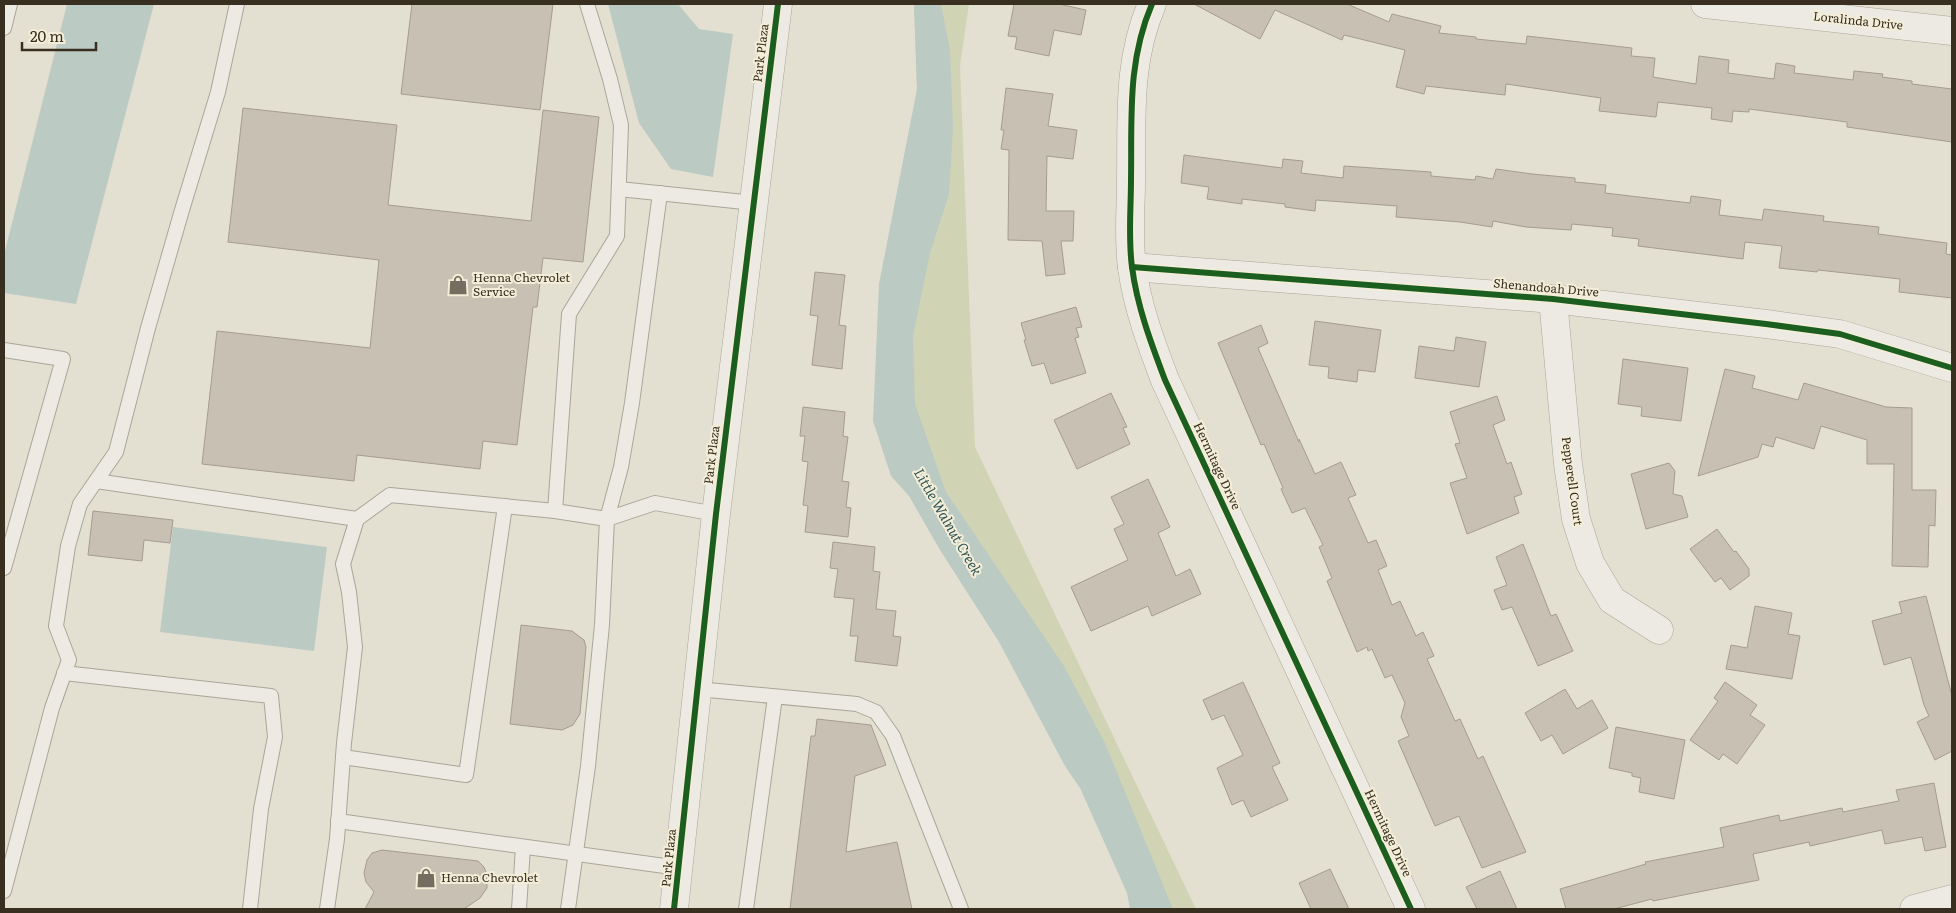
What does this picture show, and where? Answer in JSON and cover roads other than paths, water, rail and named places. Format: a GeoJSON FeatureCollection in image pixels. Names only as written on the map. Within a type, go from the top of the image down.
{"type":"FeatureCollection","features":[{"type":"Feature","properties":{"kind":"street","name":"Park Plaza"},"geometry":{"type":"LineString","coordinates":[[674,909],[716,514],[778,4]]}},
{"type":"Feature","properties":{"kind":"street","name":"Hermitage Drive"},"geometry":{"type":"LineString","coordinates":[[1152,4],[1142,26],[1132,75],[1130,229],[1132,267],[1146,329],[1165,380],[1411,909]]}},
{"type":"Feature","properties":{"kind":"street","name":"Loralinda Drive"},"geometry":{"type":"LineString","coordinates":[[1705,4],[1952,31]]}},
{"type":"Feature","properties":{"kind":"street","name":"Shenandoah Drive"},"geometry":{"type":"LineString","coordinates":[[1132,267],[1553,299],[1840,334],[1952,368]]}},
{"type":"Feature","properties":{"kind":"street","name":"Pepperell Court"},"geometry":{"type":"LineString","coordinates":[[1553,299],[1568,464],[1576,519],[1590,563],[1612,600],[1659,630]]}},
{"type":"Feature","properties":{"kind":"street"},"geometry":{"type":"LineString","coordinates":[[1914,909],[1952,899]]}},
{"type":"Feature","properties":{"kind":"lane"},"geometry":{"type":"LineString","coordinates":[[4,28],[10,4]]}},
{"type":"Feature","properties":{"kind":"lane"},"geometry":{"type":"LineString","coordinates":[[4,891],[47,725],[69,660],[56,626],[68,546],[80,504],[116,452],[156,301],[218,92],[237,4]]}},
{"type":"Feature","properties":{"kind":"lane"},"geometry":{"type":"LineString","coordinates":[[555,511],[569,314],[617,236],[621,125],[610,79],[587,4]]}},
{"type":"Feature","properties":{"kind":"lane"},"geometry":{"type":"LineString","coordinates":[[619,188],[754,203]]}},
{"type":"Feature","properties":{"kind":"lane"},"geometry":{"type":"LineString","coordinates":[[568,909],[588,766],[602,625],[607,518],[621,467],[632,403],[660,193]]}},
{"type":"Feature","properties":{"kind":"lane"},"geometry":{"type":"LineString","coordinates":[[4,350],[63,359],[4,568]]}},
{"type":"Feature","properties":{"kind":"lane"},"geometry":{"type":"LineString","coordinates":[[96,481],[357,518]]}},
{"type":"Feature","properties":{"kind":"lane"},"geometry":{"type":"LineString","coordinates":[[327,909],[356,647],[349,592],[342,564],[357,518],[390,495],[607,518],[655,503],[716,514]]}},
{"type":"Feature","properties":{"kind":"lane"},"geometry":{"type":"LineString","coordinates":[[343,757],[466,775],[505,506]]}},
{"type":"Feature","properties":{"kind":"lane"},"geometry":{"type":"LineString","coordinates":[[64,672],[271,696],[275,737],[261,809],[250,909]]}},
{"type":"Feature","properties":{"kind":"lane"},"geometry":{"type":"LineString","coordinates":[[697,690],[857,704],[876,712],[893,736],[961,909]]}},
{"type":"Feature","properties":{"kind":"lane"},"geometry":{"type":"LineString","coordinates":[[746,909],[776,697]]}},
{"type":"Feature","properties":{"kind":"lane"},"geometry":{"type":"LineString","coordinates":[[338,820],[679,868]]}},
{"type":"Feature","properties":{"kind":"lane"},"geometry":{"type":"LineString","coordinates":[[519,909],[523,847]]}},
{"type":"Feature","properties":{"kind":"water"},"geometry":{"type":"Polygon","coordinates":[[[67,4],[154,4],[76,304],[4,293],[4,255],[67,4]]]}},
{"type":"Feature","properties":{"kind":"water"},"geometry":{"type":"Polygon","coordinates":[[[608,4],[678,4],[699,29],[733,34],[713,177],[671,169],[639,123],[608,4]]]}},
{"type":"Feature","properties":{"kind":"water","name":"Little Walnut Creek"},"geometry":{"type":"Polygon","coordinates":[[[914,4],[941,4],[950,50],[953,128],[949,194],[930,253],[913,336],[915,404],[946,492],[1064,666],[1105,743],[1173,909],[1130,909],[1127,893],[1080,788],[1065,766],[999,642],[940,550],[909,496],[891,476],[873,421],[879,284],[917,89],[914,4]]]}},
{"type":"Feature","properties":{"kind":"water"},"geometry":{"type":"Polygon","coordinates":[[[173,527],[327,547],[314,651],[160,632],[173,527]]]}},
{"type":"Feature","properties":{"kind":"place","name":"Henna Chevrolet Service"},"geometry":{"type":"Point","coordinates":[458,285]}},
{"type":"Feature","properties":{"kind":"place","name":"Henna Chevrolet"},"geometry":{"type":"Point","coordinates":[426,878]}}]}
